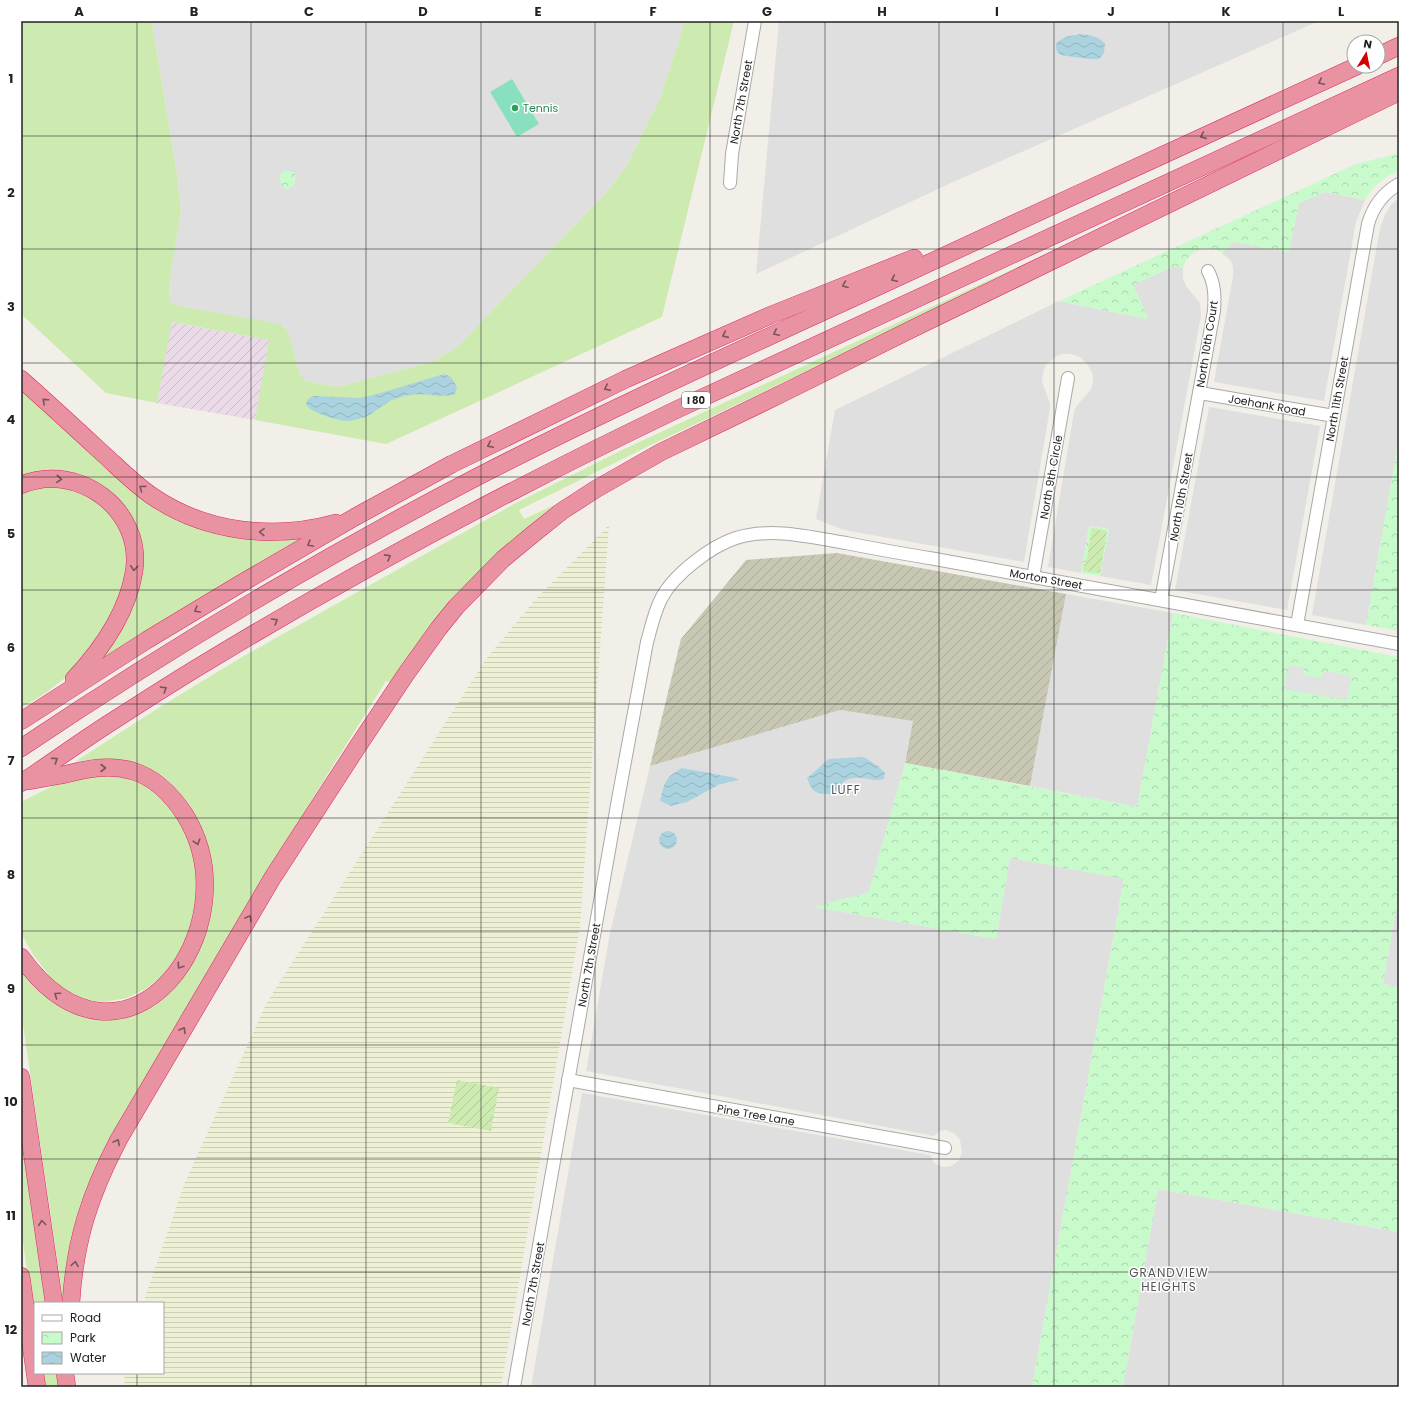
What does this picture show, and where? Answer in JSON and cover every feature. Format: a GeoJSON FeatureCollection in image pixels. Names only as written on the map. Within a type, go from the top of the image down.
{"type":"FeatureCollection","features":[{"type":"Feature","properties":{"kind":"highway"},"geometry":{"type":"LineString","coordinates":[[1386,52],[1399,46]]}},
{"type":"Feature","properties":{"kind":"highway","name":"I 80"},"geometry":{"type":"LineString","coordinates":[[21,748],[72,713],[256,600],[352,545],[471,480],[623,404],[1346,71]]}},
{"type":"Feature","properties":{"kind":"highway","name":"I 80"},"geometry":{"type":"LineString","coordinates":[[22,782],[115,719],[289,613],[453,522],[580,456],[680,408],[1399,76]]}},
{"type":"Feature","properties":{"kind":"highway"},"geometry":{"type":"LineString","coordinates":[[71,1302],[72,1280],[84,1220],[92,1194],[104,1166],[123,1132],[273,877],[362,739],[439,628],[503,559],[562,511],[608,481],[661,452],[1399,92]]}},
{"type":"Feature","properties":{"kind":"highway"},"geometry":{"type":"LineString","coordinates":[[21,721],[154,636],[355,517],[452,464],[626,379],[778,312],[1077,194]]}},
{"type":"Feature","properties":{"kind":"highway"},"geometry":{"type":"LineString","coordinates":[[21,378],[133,481],[159,500],[195,518],[238,530],[276,532],[314,528],[355,517]]}},
{"type":"Feature","properties":{"kind":"highway"},"geometry":{"type":"LineString","coordinates":[[21,485],[37,480],[60,479],[84,484],[102,495],[120,514],[126,524],[134,548],[135,562],[132,578],[123,609],[114,628],[103,646],[87,665],[51,701]]}},
{"type":"Feature","properties":{"kind":"highway"},"geometry":{"type":"LineString","coordinates":[[21,958],[28,968],[46,987],[65,1001],[76,1006],[87,1010],[102,1012],[131,1007],[155,995],[180,967],[190,951],[197,934],[202,917],[204,892],[204,877],[201,856],[195,836],[188,820],[178,804],[167,791],[156,782],[134,771],[122,768],[100,767],[22,782]]}},
{"type":"Feature","properties":{"kind":"highway"},"geometry":{"type":"LineString","coordinates":[[21,1077],[54,1302]]}},
{"type":"Feature","properties":{"kind":"highway"},"geometry":{"type":"LineString","coordinates":[[21,1276],[34,1366]]}},
{"type":"Feature","properties":{"kind":"highway"},"geometry":{"type":"LineString","coordinates":[[21,1350],[32,1387]]}},
{"type":"Feature","properties":{"kind":"highway"},"geometry":{"type":"LineString","coordinates":[[35,1374],[37,1387]]}},
{"type":"Feature","properties":{"kind":"highway"},"geometry":{"type":"LineString","coordinates":[[65,1374],[67,1387]]}},
{"type":"Feature","properties":{"kind":"highway"},"geometry":{"type":"LineString","coordinates":[[70,1374],[70,1387]]}},
{"type":"Feature","properties":{"kind":"street","name":"North 7th Street"},"geometry":{"type":"LineString","coordinates":[[730,183],[732,154],[755,21]]}},
{"type":"Feature","properties":{"kind":"street","name":"North 11th Street"},"geometry":{"type":"LineString","coordinates":[[1298,625],[1368,224],[1374,209],[1382,197],[1399,184]]}},
{"type":"Feature","properties":{"kind":"street","name":"North 10th Court"},"geometry":{"type":"LineString","coordinates":[[1200,393],[1215,299],[1214,287],[1208,271]]}},
{"type":"Feature","properties":{"kind":"street","name":"North 9th Circle"},"geometry":{"type":"LineString","coordinates":[[1033,577],[1068,378]]}},
{"type":"Feature","properties":{"kind":"street","name":"Joehank Road"},"geometry":{"type":"LineString","coordinates":[[1200,393],[1334,416]]}},
{"type":"Feature","properties":{"kind":"street","name":"North 10th Street"},"geometry":{"type":"LineString","coordinates":[[1161,600],[1200,393]]}},
{"type":"Feature","properties":{"kind":"street","name":"Morton Street"},"geometry":{"type":"LineString","coordinates":[[698,559],[715,547],[736,538],[757,534],[781,533],[1033,577],[1399,644]]}},
{"type":"Feature","properties":{"kind":"street","name":"North 7th Street"},"geometry":{"type":"LineString","coordinates":[[514,1387],[647,642],[653,619],[662,598],[674,581],[698,559]]}},
{"type":"Feature","properties":{"kind":"street","name":"Pine Tree Lane"},"geometry":{"type":"LineString","coordinates":[[568,1080],[945,1148]]}},
{"type":"Feature","properties":{"kind":"shaded area"},"geometry":{"type":"Polygon","coordinates":[[[152,21],[684,21],[680,38],[660,98],[627,165],[607,192],[453,350],[431,362],[338,387],[306,381],[302,378],[289,334],[283,326],[185,307],[174,304],[170,301],[169,285],[181,212],[177,175],[152,21]]]}},
{"type":"Feature","properties":{"kind":"shaded area"},"geometry":{"type":"Polygon","coordinates":[[[779,21],[1319,21],[951,183],[756,274],[779,21]]]}},
{"type":"Feature","properties":{"kind":"shaded area"},"geometry":{"type":"Polygon","coordinates":[[[1325,192],[1365,200],[1356,222],[1324,401],[1214,382],[1233,276],[1231,261],[1222,253],[1233,242],[1289,252],[1299,203],[1325,192]]]}},
{"type":"Feature","properties":{"kind":"shaded area"},"geometry":{"type":"Polygon","coordinates":[[[1399,198],[1399,438],[1366,625],[1312,615],[1380,228],[1391,205],[1399,198]]]}},
{"type":"Feature","properties":{"kind":"shaded area"},"geometry":{"type":"Polygon","coordinates":[[[1175,266],[1183,268],[1183,278],[1186,286],[1200,303],[1201,316],[1151,585],[1100,576],[1109,529],[1089,526],[1081,573],[1048,567],[1074,412],[1076,407],[1091,389],[1093,382],[1093,375],[1088,365],[1080,357],[1071,354],[1057,356],[1046,365],[1043,373],[1042,381],[1050,408],[1024,562],[844,530],[816,519],[835,410],[1059,301],[1147,319],[1147,315],[1132,285],[1175,266]]]}},
{"type":"Feature","properties":{"kind":"shaded area"},"geometry":{"type":"Polygon","coordinates":[[[171,322],[270,340],[255,420],[157,403],[171,322]]]}},
{"type":"Feature","properties":{"kind":"shaded area"},"geometry":{"type":"Polygon","coordinates":[[[1209,407],[1320,426],[1287,610],[1175,590],[1209,407]]]}},
{"type":"Feature","properties":{"kind":"shaded area"},"geometry":{"type":"Polygon","coordinates":[[[609,525],[580,927],[501,1387],[125,1387],[124,1374],[164,1374],[164,1302],[143,1302],[185,1182],[267,1002],[486,659],[534,601],[609,525]]]}},
{"type":"Feature","properties":{"kind":"shaded area"},"geometry":{"type":"Polygon","coordinates":[[[837,553],[1066,594],[1030,786],[905,763],[913,721],[840,710],[650,766],[681,639],[746,560],[837,553]]]}},
{"type":"Feature","properties":{"kind":"shaded area"},"geometry":{"type":"Polygon","coordinates":[[[1066,594],[1173,613],[1137,807],[1030,786],[1066,594]]]}},
{"type":"Feature","properties":{"kind":"shaded area"},"geometry":{"type":"Polygon","coordinates":[[[1289,665],[1304,668],[1303,675],[1322,678],[1324,671],[1351,676],[1347,700],[1284,689],[1289,665]]]}},
{"type":"Feature","properties":{"kind":"shaded area"},"geometry":{"type":"Polygon","coordinates":[[[840,710],[913,721],[905,763],[869,892],[815,907],[996,939],[1010,858],[1124,878],[1032,1387],[531,1387],[582,1093],[930,1155],[934,1163],[942,1167],[952,1166],[959,1160],[962,1152],[960,1140],[955,1134],[946,1130],[939,1131],[934,1136],[586,1071],[610,933],[650,766],[840,710]]]}},
{"type":"Feature","properties":{"kind":"shaded area"},"geometry":{"type":"Polygon","coordinates":[[[1399,894],[1399,987],[1383,984],[1399,894]]]}},
{"type":"Feature","properties":{"kind":"shaded area"},"geometry":{"type":"Polygon","coordinates":[[[1158,1189],[1399,1232],[1399,1387],[1123,1387],[1158,1189]]]}},
{"type":"Feature","properties":{"kind":"green space"},"geometry":{"type":"Polygon","coordinates":[[[21,21],[152,21],[177,175],[181,212],[169,285],[170,301],[174,304],[185,307],[280,324],[289,334],[300,375],[306,381],[338,387],[431,362],[453,350],[463,341],[607,192],[627,165],[660,98],[680,38],[684,21],[734,21],[662,317],[386,444],[255,420],[269,340],[172,322],[157,403],[106,393],[21,314],[21,21]]]}},
{"type":"Feature","properties":{"kind":"green space","name":"Tennis"},"geometry":{"type":"Polygon","coordinates":[[[512,79],[539,124],[517,137],[490,92],[512,79]]]}},
{"type":"Feature","properties":{"kind":"green space"},"geometry":{"type":"Polygon","coordinates":[[[1399,153],[1399,170],[1380,182],[1365,200],[1325,192],[1299,203],[1289,252],[1233,242],[1222,253],[1210,249],[1199,250],[1189,257],[1183,268],[1175,266],[1133,285],[1147,315],[1147,319],[1059,301],[1356,164],[1399,153]]]}},
{"type":"Feature","properties":{"kind":"green space"},"geometry":{"type":"Polygon","coordinates":[[[285,170],[293,172],[296,175],[294,185],[287,190],[280,182],[280,175],[285,170]]]}},
{"type":"Feature","properties":{"kind":"green space"},"geometry":{"type":"Polygon","coordinates":[[[1143,209],[861,346],[655,443],[519,510],[524,519],[554,505],[556,509],[392,683],[386,681],[311,801],[132,1107],[63,1299],[21,1011],[21,960],[69,1007],[151,1003],[206,910],[211,891],[208,855],[199,824],[192,810],[173,785],[161,775],[141,765],[109,760],[76,761],[163,705],[242,657],[514,504],[622,450],[1143,209]]]}},
{"type":"Feature","properties":{"kind":"green space"},"geometry":{"type":"Polygon","coordinates":[[[21,382],[175,511],[306,535],[102,659],[137,588],[111,495],[21,480],[21,382]]]}},
{"type":"Feature","properties":{"kind":"green space"},"geometry":{"type":"Polygon","coordinates":[[[1399,438],[1399,631],[1366,625],[1399,438]]]}},
{"type":"Feature","properties":{"kind":"green space"},"geometry":{"type":"Polygon","coordinates":[[[42,484],[79,488],[109,509],[127,544],[128,566],[120,603],[86,657],[65,678],[47,692],[21,708],[21,491],[42,484]]]}},
{"type":"Feature","properties":{"kind":"green space"},"geometry":{"type":"Polygon","coordinates":[[[1089,526],[1109,529],[1100,576],[1081,573],[1089,526]]]}},
{"type":"Feature","properties":{"kind":"green space"},"geometry":{"type":"Polygon","coordinates":[[[1092,528],[1107,531],[1100,573],[1083,571],[1084,564],[1086,564],[1092,528]]]}},
{"type":"Feature","properties":{"kind":"green space"},"geometry":{"type":"Polygon","coordinates":[[[1173,613],[1399,657],[1399,894],[1383,984],[1399,987],[1399,1232],[1158,1189],[1123,1387],[1032,1387],[1124,879],[1010,858],[996,939],[814,907],[869,892],[905,763],[1137,807],[1173,613]]]}},
{"type":"Feature","properties":{"kind":"green space"},"geometry":{"type":"Polygon","coordinates":[[[127,773],[169,799],[190,840],[196,869],[197,901],[192,925],[180,951],[163,975],[147,988],[127,998],[104,1002],[87,1000],[67,992],[51,978],[34,956],[21,932],[21,802],[64,780],[127,773]]]}},
{"type":"Feature","properties":{"kind":"green space"},"geometry":{"type":"Polygon","coordinates":[[[457,1080],[499,1088],[491,1131],[448,1123],[457,1080]]]}},
{"type":"Feature","properties":{"kind":"green space"},"geometry":{"type":"Polygon","coordinates":[[[21,1121],[47,1302],[34,1302],[34,1321],[21,1228],[21,1121]]]}},
{"type":"Feature","properties":{"kind":"green space"},"geometry":{"type":"Polygon","coordinates":[[[41,1374],[57,1374],[59,1387],[43,1387],[41,1374]]]}},
{"type":"Feature","properties":{"kind":"water"},"geometry":{"type":"Polygon","coordinates":[[[1080,34],[1091,35],[1103,41],[1105,44],[1104,53],[1099,59],[1088,59],[1061,55],[1058,53],[1056,48],[1057,42],[1065,37],[1080,34]]]}},
{"type":"Feature","properties":{"kind":"water"},"geometry":{"type":"Polygon","coordinates":[[[444,374],[451,377],[454,381],[457,388],[455,394],[445,396],[416,394],[404,396],[389,402],[362,418],[350,421],[325,416],[310,409],[307,405],[307,400],[313,396],[360,398],[444,374]]]}},
{"type":"Feature","properties":{"kind":"water"},"geometry":{"type":"Polygon","coordinates":[[[864,757],[885,773],[884,779],[850,779],[841,785],[835,794],[824,794],[814,791],[809,784],[807,778],[829,759],[864,757]]]}},
{"type":"Feature","properties":{"kind":"water"},"geometry":{"type":"Polygon","coordinates":[[[682,768],[736,778],[739,780],[720,784],[687,802],[671,806],[660,801],[668,778],[682,768]]]}},
{"type":"Feature","properties":{"kind":"water"},"geometry":{"type":"Polygon","coordinates":[[[668,831],[674,834],[677,840],[674,846],[668,849],[662,846],[659,840],[662,834],[668,831]]]}},
{"type":"Feature","properties":{"kind":"place","name":"Tennis"},"geometry":{"type":"Point","coordinates":[515,108]}},
{"type":"Feature","properties":{"kind":"district","name":"LUFF"},"geometry":{"type":"Point","coordinates":[846,790]}},
{"type":"Feature","properties":{"kind":"district","name":"GRANDVIEW HEIGHTS"},"geometry":{"type":"Point","coordinates":[1169,1280]}}]}
